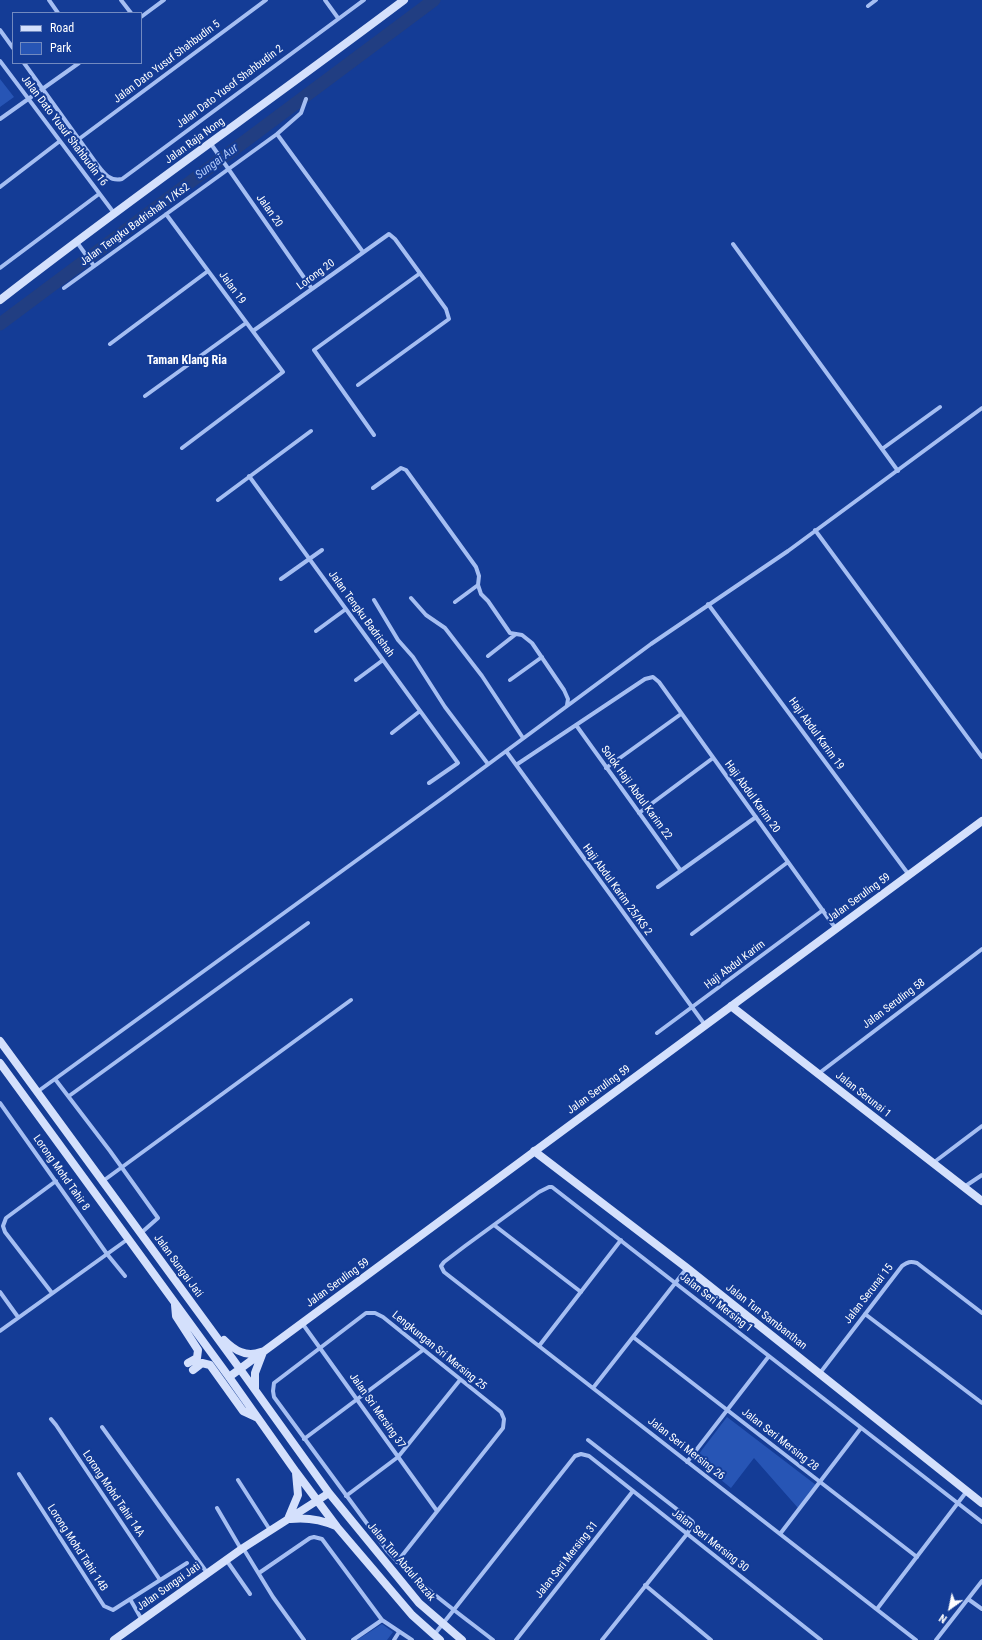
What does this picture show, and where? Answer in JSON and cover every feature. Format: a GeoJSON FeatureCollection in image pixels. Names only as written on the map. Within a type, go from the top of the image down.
{"type":"FeatureCollection","features":[{"type":"Feature","properties":{"kind":"main road","name":"Jalan Raja Nong"},"geometry":{"type":"LineString","coordinates":[[0,300],[75,241],[211,144],[401,1]]}},
{"type":"Feature","properties":{"kind":"main road","name":"Jalan Seruling 59"},"geometry":{"type":"LineString","coordinates":[[229,1377],[982,821]]}},
{"type":"Feature","properties":{"kind":"main road","name":"Jalan Serunai 1"},"geometry":{"type":"LineString","coordinates":[[730,1006],[982,1201]]}},
{"type":"Feature","properties":{"kind":"main road","name":"Jalan Sungai Jati"},"geometry":{"type":"LineString","coordinates":[[0,1041],[329,1493],[288,1520],[268,1528],[240,1546],[226,1561],[207,1572],[114,1640]]}},
{"type":"Feature","properties":{"kind":"main road"},"geometry":{"type":"LineString","coordinates":[[0,1064],[337,1527],[412,1615],[437,1638]]}},
{"type":"Feature","properties":{"kind":"main road","name":"Jalan Tun Sambanthan"},"geometry":{"type":"LineString","coordinates":[[534,1151],[684,1271],[820,1373],[964,1495],[982,1503]]}},
{"type":"Feature","properties":{"kind":"main road"},"geometry":{"type":"LineString","coordinates":[[174,1303],[176,1316],[198,1350],[197,1358],[190,1367],[202,1363],[210,1365],[243,1410],[256,1417]]}},
{"type":"Feature","properties":{"kind":"main road"},"geometry":{"type":"LineString","coordinates":[[207,1324],[234,1349],[255,1355],[263,1352]]}},
{"type":"Feature","properties":{"kind":"main road"},"geometry":{"type":"LineString","coordinates":[[255,1390],[255,1373],[263,1352]]}},
{"type":"Feature","properties":{"kind":"main road"},"geometry":{"type":"LineString","coordinates":[[296,1472],[298,1495],[288,1520],[307,1518],[320,1520],[337,1527]]}},
{"type":"Feature","properties":{"kind":"main road","name":"Jalan Tun Abdul Razak"},"geometry":{"type":"LineString","coordinates":[[329,1493],[419,1603],[462,1640]]}},
{"type":"Feature","properties":{"kind":"street"},"geometry":{"type":"LineString","coordinates":[[49,0],[57,12]]}},
{"type":"Feature","properties":{"kind":"street"},"geometry":{"type":"LineString","coordinates":[[121,0],[130,12]]}},
{"type":"Feature","properties":{"kind":"street"},"geometry":{"type":"LineString","coordinates":[[142,16],[164,0]]}},
{"type":"Feature","properties":{"kind":"street","name":"Jalan Dato Yusuf Shahbudin 5"},"geometry":{"type":"LineString","coordinates":[[79,139],[266,0]]}},
{"type":"Feature","properties":{"kind":"street"},"geometry":{"type":"LineString","coordinates":[[325,0],[338,18]]}},
{"type":"Feature","properties":{"kind":"street","name":"Jalan Dato Yusof Shahbudin 2"},"geometry":{"type":"LineString","coordinates":[[79,139],[106,176],[116,180],[122,178],[364,0]]}},
{"type":"Feature","properties":{"kind":"street"},"geometry":{"type":"LineString","coordinates":[[868,6],[876,0]]}},
{"type":"Feature","properties":{"kind":"street"},"geometry":{"type":"LineString","coordinates":[[0,30],[12,47]]}},
{"type":"Feature","properties":{"kind":"street","name":"Jalan Dato Yusuf Shahbudin 16"},"geometry":{"type":"LineString","coordinates":[[0,61],[114,213]]}},
{"type":"Feature","properties":{"kind":"street"},"geometry":{"type":"LineString","coordinates":[[25,64],[79,139]]}},
{"type":"Feature","properties":{"kind":"street"},"geometry":{"type":"LineString","coordinates":[[0,119],[78,64]]}},
{"type":"Feature","properties":{"kind":"street","name":"Jalan Tengku Badrishah 1/Ks2"},"geometry":{"type":"LineString","coordinates":[[64,288],[277,134],[301,113],[306,100]]}},
{"type":"Feature","properties":{"kind":"street"},"geometry":{"type":"LineString","coordinates":[[277,134],[363,252]]}},
{"type":"Feature","properties":{"kind":"street"},"geometry":{"type":"LineString","coordinates":[[0,187],[60,141]]}},
{"type":"Feature","properties":{"kind":"street","name":"Jalan 20"},"geometry":{"type":"LineString","coordinates":[[211,144],[312,289]]}},
{"type":"Feature","properties":{"kind":"street"},"geometry":{"type":"LineString","coordinates":[[0,268],[99,194]]}},
{"type":"Feature","properties":{"kind":"street","name":"Jalan 19"},"geometry":{"type":"LineString","coordinates":[[166,214],[283,372],[182,448]]}},
{"type":"Feature","properties":{"kind":"street","name":"Lorong 20"},"geometry":{"type":"LineString","coordinates":[[253,331],[389,234],[395,239],[419,274]]}},
{"type":"Feature","properties":{"kind":"street"},"geometry":{"type":"LineString","coordinates":[[75,241],[94,266]]}},
{"type":"Feature","properties":{"kind":"street"},"geometry":{"type":"LineString","coordinates":[[733,244],[898,471]]}},
{"type":"Feature","properties":{"kind":"street"},"geometry":{"type":"LineString","coordinates":[[110,344],[208,271]]}},
{"type":"Feature","properties":{"kind":"street"},"geometry":{"type":"LineString","coordinates":[[358,385],[449,319],[446,309],[419,274],[314,350],[374,435]]}},
{"type":"Feature","properties":{"kind":"street"},"geometry":{"type":"LineString","coordinates":[[145,396],[246,323]]}},
{"type":"Feature","properties":{"kind":"street"},"geometry":{"type":"LineString","coordinates":[[882,449],[940,407]]}},
{"type":"Feature","properties":{"kind":"street"},"geometry":{"type":"LineString","coordinates":[[37,1092],[651,644],[788,551],[982,408]]}},
{"type":"Feature","properties":{"kind":"street"},"geometry":{"type":"LineString","coordinates":[[218,500],[311,430]]}},
{"type":"Feature","properties":{"kind":"street"},"geometry":{"type":"LineString","coordinates":[[373,488],[402,468],[406,470],[476,567],[479,576],[478,585],[481,594],[488,601],[510,633],[522,636],[532,643],[564,690],[568,699],[567,705]]}},
{"type":"Feature","properties":{"kind":"street","name":"Jalan Tengku Badrishah"},"geometry":{"type":"LineString","coordinates":[[249,476],[458,763],[430,783]]}},
{"type":"Feature","properties":{"kind":"street"},"geometry":{"type":"LineString","coordinates":[[815,530],[982,757]]}},
{"type":"Feature","properties":{"kind":"street"},"geometry":{"type":"LineString","coordinates":[[281,579],[322,550]]}},
{"type":"Feature","properties":{"kind":"street"},"geometry":{"type":"LineString","coordinates":[[454,602],[478,585]]}},
{"type":"Feature","properties":{"kind":"street"},"geometry":{"type":"LineString","coordinates":[[411,598],[426,615],[445,628],[482,676],[523,738]]}},
{"type":"Feature","properties":{"kind":"street"},"geometry":{"type":"LineString","coordinates":[[374,600],[398,640],[413,657],[445,707],[488,764]]}},
{"type":"Feature","properties":{"kind":"street","name":"Haji Abdul Karim 19"},"geometry":{"type":"LineString","coordinates":[[708,604],[909,875]]}},
{"type":"Feature","properties":{"kind":"street"},"geometry":{"type":"LineString","coordinates":[[316,631],[346,609]]}},
{"type":"Feature","properties":{"kind":"street"},"geometry":{"type":"LineString","coordinates":[[488,656],[516,634]]}},
{"type":"Feature","properties":{"kind":"street"},"geometry":{"type":"LineString","coordinates":[[510,680],[542,657]]}},
{"type":"Feature","properties":{"kind":"street"},"geometry":{"type":"LineString","coordinates":[[356,680],[383,660]]}},
{"type":"Feature","properties":{"kind":"street","name":"Haji Abdul Karim 20"},"geometry":{"type":"LineString","coordinates":[[576,725],[645,679],[653,677],[659,682],[836,928]]}},
{"type":"Feature","properties":{"kind":"street"},"geometry":{"type":"LineString","coordinates":[[392,733],[420,711]]}},
{"type":"Feature","properties":{"kind":"street"},"geometry":{"type":"LineString","coordinates":[[606,768],[681,714]]}},
{"type":"Feature","properties":{"kind":"street"},"geometry":{"type":"LineString","coordinates":[[516,765],[576,725]]}},
{"type":"Feature","properties":{"kind":"street","name":"Solok Haji Abdul Karim 22"},"geometry":{"type":"LineString","coordinates":[[576,725],[681,871]]}},
{"type":"Feature","properties":{"kind":"street","name":"Haji Abdul Karim 25/KS 2"},"geometry":{"type":"LineString","coordinates":[[506,751],[705,1025]]}},
{"type":"Feature","properties":{"kind":"street"},"geometry":{"type":"LineString","coordinates":[[639,813],[713,758]]}},
{"type":"Feature","properties":{"kind":"street"},"geometry":{"type":"LineString","coordinates":[[658,888],[756,817]]}},
{"type":"Feature","properties":{"kind":"street"},"geometry":{"type":"LineString","coordinates":[[692,934],[788,862]]}},
{"type":"Feature","properties":{"kind":"street","name":"Haji Abdul Karim"},"geometry":{"type":"LineString","coordinates":[[657,1033],[823,910]]}},
{"type":"Feature","properties":{"kind":"street"},"geometry":{"type":"LineString","coordinates":[[69,1096],[308,923]]}},
{"type":"Feature","properties":{"kind":"street","name":"Jalan Seruling 58"},"geometry":{"type":"LineString","coordinates":[[817,1074],[982,949]]}},
{"type":"Feature","properties":{"kind":"street"},"geometry":{"type":"LineString","coordinates":[[103,1181],[351,1000]]}},
{"type":"Feature","properties":{"kind":"street"},"geometry":{"type":"LineString","coordinates":[[55,1079],[158,1218],[141,1233]]}},
{"type":"Feature","properties":{"kind":"street","name":"Lorong Mohd Tahir 8"},"geometry":{"type":"LineString","coordinates":[[0,1103],[107,1254],[125,1276]]}},
{"type":"Feature","properties":{"kind":"street"},"geometry":{"type":"LineString","coordinates":[[932,1163],[982,1126]]}},
{"type":"Feature","properties":{"kind":"street"},"geometry":{"type":"LineString","coordinates":[[963,1187],[982,1175]]}},
{"type":"Feature","properties":{"kind":"street"},"geometry":{"type":"LineString","coordinates":[[52,1293],[5,1232],[3,1226],[6,1218],[56,1181]]}},
{"type":"Feature","properties":{"kind":"street","name":"Jalan Seri Mersing 1"},"geometry":{"type":"LineString","coordinates":[[444,1272],[441,1266],[444,1262],[539,1192],[552,1187],[621,1240],[677,1280],[770,1356],[982,1522]]}},
{"type":"Feature","properties":{"kind":"street"},"geometry":{"type":"LineString","coordinates":[[494,1225],[581,1292]]}},
{"type":"Feature","properties":{"kind":"street"},"geometry":{"type":"LineString","coordinates":[[0,1330],[128,1239]]}},
{"type":"Feature","properties":{"kind":"street"},"geometry":{"type":"LineString","coordinates":[[539,1346],[621,1240]]}},
{"type":"Feature","properties":{"kind":"street","name":"Jalan Serunai 15"},"geometry":{"type":"LineString","coordinates":[[820,1373],[902,1266],[911,1261],[917,1263],[982,1313]]}},
{"type":"Feature","properties":{"kind":"street"},"geometry":{"type":"LineString","coordinates":[[593,1388],[684,1271]]}},
{"type":"Feature","properties":{"kind":"street","name":"Jalan Seri Mersing 26"},"geometry":{"type":"LineString","coordinates":[[444,1272],[916,1640]]}},
{"type":"Feature","properties":{"kind":"street"},"geometry":{"type":"LineString","coordinates":[[0,1292],[18,1318]]}},
{"type":"Feature","properties":{"kind":"street","name":"Lengkungan Sri Mersing 25"},"geometry":{"type":"LineString","coordinates":[[397,1562],[503,1428],[504,1419],[501,1412],[383,1317],[375,1313],[366,1313],[274,1383],[274,1397],[346,1496],[397,1562],[493,1640]]}},
{"type":"Feature","properties":{"kind":"street"},"geometry":{"type":"LineString","coordinates":[[865,1314],[981,1400]]}},
{"type":"Feature","properties":{"kind":"street","name":"Jalan Sri Mersing 37"},"geometry":{"type":"LineString","coordinates":[[302,1323],[437,1511]]}},
{"type":"Feature","properties":{"kind":"street","name":"Jalan Seri Mersing 28"},"geometry":{"type":"LineString","coordinates":[[633,1337],[917,1557]]}},
{"type":"Feature","properties":{"kind":"street"},"geometry":{"type":"LineString","coordinates":[[304,1439],[423,1350]]}},
{"type":"Feature","properties":{"kind":"street"},"geometry":{"type":"LineString","coordinates":[[687,1462],[770,1356]]}},
{"type":"Feature","properties":{"kind":"street"},"geometry":{"type":"LineString","coordinates":[[346,1496],[398,1457],[460,1380]]}},
{"type":"Feature","properties":{"kind":"street","name":"Lorong Mohd Tahir 14A"},"geometry":{"type":"LineString","coordinates":[[51,1419],[160,1580]]}},
{"type":"Feature","properties":{"kind":"street"},"geometry":{"type":"LineString","coordinates":[[102,1427],[207,1572]]}},
{"type":"Feature","properties":{"kind":"street"},"geometry":{"type":"LineString","coordinates":[[780,1534],[862,1428]]}},
{"type":"Feature","properties":{"kind":"street"},"geometry":{"type":"LineString","coordinates":[[588,1440],[692,1521],[692,1526],[687,1534],[602,1640]]}},
{"type":"Feature","properties":{"kind":"street","name":"Jalan Seri Mersing 30"},"geometry":{"type":"LineString","coordinates":[[455,1610],[578,1454],[589,1456],[820,1640]]}},
{"type":"Feature","properties":{"kind":"street","name":"Lorong Mohd Tahir 14B"},"geometry":{"type":"LineString","coordinates":[[19,1474],[104,1606],[113,1610],[130,1599]]}},
{"type":"Feature","properties":{"kind":"street"},"geometry":{"type":"LineString","coordinates":[[238,1480],[268,1528]]}},
{"type":"Feature","properties":{"kind":"street","name":"Jalan Seri Mersing 31"},"geometry":{"type":"LineString","coordinates":[[516,1640],[633,1491]]}},
{"type":"Feature","properties":{"kind":"street"},"geometry":{"type":"LineString","coordinates":[[877,1609],[964,1495]]}},
{"type":"Feature","properties":{"kind":"street"},"geometry":{"type":"LineString","coordinates":[[217,1508],[240,1546],[259,1573],[273,1598],[304,1640]]}},
{"type":"Feature","properties":{"kind":"street"},"geometry":{"type":"LineString","coordinates":[[259,1573],[310,1538],[318,1537],[322,1539],[382,1620],[412,1640]]}},
{"type":"Feature","properties":{"kind":"street"},"geometry":{"type":"LineString","coordinates":[[226,1561],[250,1594]]}},
{"type":"Feature","properties":{"kind":"street"},"geometry":{"type":"LineString","coordinates":[[142,1620],[130,1599],[187,1563]]}},
{"type":"Feature","properties":{"kind":"street"},"geometry":{"type":"LineString","coordinates":[[936,1640],[982,1581]]}},
{"type":"Feature","properties":{"kind":"street"},"geometry":{"type":"LineString","coordinates":[[645,1585],[711,1640]]}},
{"type":"Feature","properties":{"kind":"street"},"geometry":{"type":"LineString","coordinates":[[968,1599],[982,1609]]}},
{"type":"Feature","properties":{"kind":"street"},"geometry":{"type":"LineString","coordinates":[[437,1638],[443,1625],[455,1610]]}},
{"type":"Feature","properties":{"kind":"street"},"geometry":{"type":"LineString","coordinates":[[353,1640],[382,1620]]}},
{"type":"Feature","properties":{"kind":"street"},"geometry":{"type":"LineString","coordinates":[[394,1640],[399,1632]]}},
{"type":"Feature","properties":{"kind":"green space"},"geometry":{"type":"Polygon","coordinates":[[[0,79],[14,97],[0,107],[0,79]]]}},
{"type":"Feature","properties":{"kind":"green space"},"geometry":{"type":"Polygon","coordinates":[[[727,1417],[816,1485],[798,1508],[754,1458],[731,1488],[695,1459],[727,1417]]]}},
{"type":"Feature","properties":{"kind":"green space"},"geometry":{"type":"Polygon","coordinates":[[[382,1624],[393,1632],[387,1640],[357,1640],[382,1624]]]}},
{"type":"Feature","properties":{"kind":"waterway","name":"Sungai Aur"},"geometry":{"type":"LineString","coordinates":[[0,324],[434,0]]}},
{"type":"Feature","properties":{"kind":"district","name":"Taman Klang Ria"},"geometry":{"type":"Point","coordinates":[187,361]}}]}
